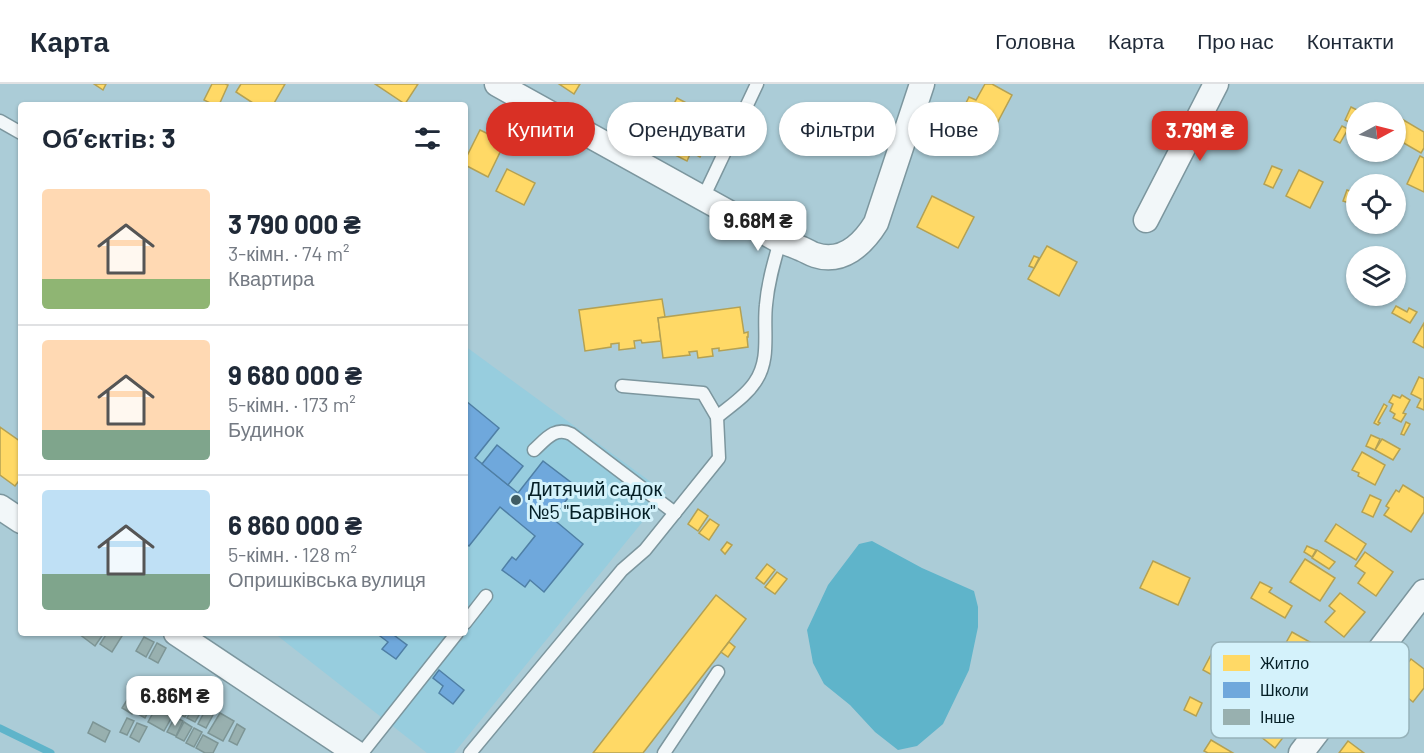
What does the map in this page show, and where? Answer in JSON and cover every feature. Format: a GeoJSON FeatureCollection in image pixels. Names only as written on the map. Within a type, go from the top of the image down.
{"type":"FeatureCollection","features":[{"type":"Feature","properties":{"kind":"street"},"geometry":{"type":"LineString","coordinates":[[497,84],[780,241],[826,258],[837,257],[861,243],[876,223],[922,84]]}},
{"type":"Feature","properties":{"kind":"street"},"geometry":{"type":"LineString","coordinates":[[1146,220],[1216,84]]}},
{"type":"Feature","properties":{"kind":"street"},"geometry":{"type":"LineString","coordinates":[[0,507],[18,519]]}},
{"type":"Feature","properties":{"kind":"street"},"geometry":{"type":"LineString","coordinates":[[1386,642],[1424,592]]}},
{"type":"Feature","properties":{"kind":"street"},"geometry":{"type":"LineString","coordinates":[[180,636],[356,753]]}},
{"type":"Feature","properties":{"kind":"street"},"geometry":{"type":"LineString","coordinates":[[1301,753],[1312,738]]}},
{"type":"Feature","properties":{"kind":"lane"},"geometry":{"type":"LineString","coordinates":[[703,198],[757,84]]}},
{"type":"Feature","properties":{"kind":"lane"},"geometry":{"type":"LineString","coordinates":[[0,121],[18,131]]}},
{"type":"Feature","properties":{"kind":"lane"},"geometry":{"type":"LineString","coordinates":[[717,417],[745,394],[763,368],[766,354],[765,308],[768,285],[780,241]]}},
{"type":"Feature","properties":{"kind":"lane"},"geometry":{"type":"LineString","coordinates":[[470,753],[622,570],[645,550],[719,458],[717,417],[703,393],[622,386]]}},
{"type":"Feature","properties":{"kind":"lane"},"geometry":{"type":"LineString","coordinates":[[534,450],[550,435],[564,430],[675,513]]}},
{"type":"Feature","properties":{"kind":"lane"},"geometry":{"type":"LineString","coordinates":[[468,619],[486,596]]}},
{"type":"Feature","properties":{"kind":"lane"},"geometry":{"type":"LineString","coordinates":[[362,753],[455,636]]}},
{"type":"Feature","properties":{"kind":"lane"},"geometry":{"type":"LineString","coordinates":[[664,753],[718,672]]}},
{"type":"Feature","properties":{"kind":"shaded area"},"geometry":{"type":"Polygon","coordinates":[[[468,348],[666,493],[454,753],[427,753],[278,636],[468,636],[468,348]]]}},
{"type":"Feature","properties":{"kind":"shaded area"},"geometry":{"type":"Polygon","coordinates":[[[872,541],[922,568],[974,591],[978,607],[978,627],[969,670],[943,724],[917,746],[898,750],[875,732],[850,705],[824,684],[813,663],[807,630],[828,585],[859,544],[872,541]]]}},
{"type":"Feature","properties":{"kind":"building: Житло"},"geometry":{"type":"Polygon","coordinates":[[[94,84],[106,84],[103,90],[94,84]]]}},
{"type":"Feature","properties":{"kind":"building: Житло"},"geometry":{"type":"Polygon","coordinates":[[[212,84],[228,85],[220,102],[204,100],[212,84]]]}},
{"type":"Feature","properties":{"kind":"building: Житло"},"geometry":{"type":"Polygon","coordinates":[[[241,84],[285,84],[275,102],[251,102],[236,92],[241,84]]]}},
{"type":"Feature","properties":{"kind":"building: Житло"},"geometry":{"type":"Polygon","coordinates":[[[375,84],[418,84],[406,102],[402,102],[375,84]]]}},
{"type":"Feature","properties":{"kind":"building: Житло"},"geometry":{"type":"Polygon","coordinates":[[[559,84],[580,84],[574,94],[559,84]]]}},
{"type":"Feature","properties":{"kind":"building: Житло"},"geometry":{"type":"Polygon","coordinates":[[[985,84],[992,84],[1012,95],[999,120],[999,102],[966,102],[969,97],[976,100],[985,84]]]}},
{"type":"Feature","properties":{"kind":"building: Житло"},"geometry":{"type":"Polygon","coordinates":[[[1406,121],[1424,132],[1424,148],[1421,153],[1406,144],[1406,121]]]}},
{"type":"Feature","properties":{"kind":"building: Житло"},"geometry":{"type":"Polygon","coordinates":[[[1342,126],[1346,128],[1340,143],[1334,140],[1342,126]]]}},
{"type":"Feature","properties":{"kind":"building: Житло"},"geometry":{"type":"Polygon","coordinates":[[[480,130],[486,133],[486,156],[498,156],[488,177],[468,167],[468,154],[480,130]]]}},
{"type":"Feature","properties":{"kind":"building: Житло"},"geometry":{"type":"Polygon","coordinates":[[[677,156],[689,156],[687,161],[677,156]]]}},
{"type":"Feature","properties":{"kind":"building: Житло"},"geometry":{"type":"Polygon","coordinates":[[[1420,156],[1424,158],[1424,192],[1407,184],[1420,156]]]}},
{"type":"Feature","properties":{"kind":"building: Житло"},"geometry":{"type":"Polygon","coordinates":[[[1272,166],[1282,170],[1273,188],[1264,184],[1272,166]]]}},
{"type":"Feature","properties":{"kind":"building: Житло"},"geometry":{"type":"Polygon","coordinates":[[[507,169],[535,183],[524,205],[496,191],[507,169]]]}},
{"type":"Feature","properties":{"kind":"building: Житло"},"geometry":{"type":"Polygon","coordinates":[[[1299,170],[1323,182],[1310,208],[1286,196],[1299,170]]]}},
{"type":"Feature","properties":{"kind":"building: Житло"},"geometry":{"type":"Polygon","coordinates":[[[932,196],[974,217],[958,248],[917,227],[932,196]]]}},
{"type":"Feature","properties":{"kind":"building: Житло"},"geometry":{"type":"Polygon","coordinates":[[[1047,246],[1077,262],[1059,296],[1028,279],[1047,246]]]}},
{"type":"Feature","properties":{"kind":"building: Житло"},"geometry":{"type":"Polygon","coordinates":[[[1034,256],[1039,258],[1034,268],[1029,266],[1034,256]]]}},
{"type":"Feature","properties":{"kind":"building: Житло"},"geometry":{"type":"Polygon","coordinates":[[[662,299],[665,317],[658,318],[661,341],[642,343],[641,340],[634,341],[635,348],[619,350],[619,343],[611,344],[611,347],[585,351],[579,310],[662,299]]]}},
{"type":"Feature","properties":{"kind":"building: Житло"},"geometry":{"type":"Polygon","coordinates":[[[1396,306],[1407,312],[1409,308],[1417,312],[1410,323],[1392,313],[1396,306]]]}},
{"type":"Feature","properties":{"kind":"building: Житло"},"geometry":{"type":"Polygon","coordinates":[[[740,307],[744,333],[748,332],[748,347],[719,351],[719,348],[712,349],[713,356],[698,358],[697,351],[689,352],[690,355],[663,358],[658,318],[740,307]]]}},
{"type":"Feature","properties":{"kind":"building: Житло"},"geometry":{"type":"Polygon","coordinates":[[[1424,323],[1424,348],[1413,342],[1424,323]]]}},
{"type":"Feature","properties":{"kind":"building: Житло"},"geometry":{"type":"Polygon","coordinates":[[[1419,377],[1424,379],[1424,410],[1417,407],[1421,399],[1411,394],[1419,377]]]}},
{"type":"Feature","properties":{"kind":"building: Житло"},"geometry":{"type":"Polygon","coordinates":[[[1393,395],[1400,398],[1402,395],[1410,400],[1401,422],[1393,418],[1395,414],[1390,411],[1393,404],[1389,402],[1393,395]]]}},
{"type":"Feature","properties":{"kind":"building: Житло"},"geometry":{"type":"Polygon","coordinates":[[[1384,404],[1387,406],[1378,425],[1374,423],[1384,404]]]}},
{"type":"Feature","properties":{"kind":"building: Житло"},"geometry":{"type":"Polygon","coordinates":[[[1406,422],[1410,424],[1404,435],[1401,434],[1406,422]]]}},
{"type":"Feature","properties":{"kind":"building: Житло"},"geometry":{"type":"Polygon","coordinates":[[[0,427],[18,440],[18,482],[15,486],[0,475],[0,427]]]}},
{"type":"Feature","properties":{"kind":"building: Житло"},"geometry":{"type":"Polygon","coordinates":[[[1371,435],[1380,439],[1375,450],[1366,446],[1371,435]]]}},
{"type":"Feature","properties":{"kind":"building: Житло"},"geometry":{"type":"Polygon","coordinates":[[[1382,439],[1400,449],[1393,460],[1375,450],[1382,439]]]}},
{"type":"Feature","properties":{"kind":"building: Житло"},"geometry":{"type":"Polygon","coordinates":[[[1362,452],[1385,465],[1375,485],[1352,470],[1362,452]]]}},
{"type":"Feature","properties":{"kind":"building: Житло"},"geometry":{"type":"Polygon","coordinates":[[[1403,485],[1424,498],[1424,512],[1411,532],[1384,515],[1389,508],[1386,506],[1396,490],[1399,492],[1403,485]]]}},
{"type":"Feature","properties":{"kind":"building: Житло"},"geometry":{"type":"Polygon","coordinates":[[[1370,495],[1381,500],[1373,517],[1362,512],[1370,495]]]}},
{"type":"Feature","properties":{"kind":"building: Житло"},"geometry":{"type":"Polygon","coordinates":[[[698,509],[708,516],[698,531],[688,524],[698,509]]]}},
{"type":"Feature","properties":{"kind":"building: Житло"},"geometry":{"type":"Polygon","coordinates":[[[710,519],[719,525],[709,540],[699,533],[710,519]]]}},
{"type":"Feature","properties":{"kind":"building: Житло"},"geometry":{"type":"Polygon","coordinates":[[[1336,524],[1366,544],[1356,560],[1325,541],[1336,524]]]}},
{"type":"Feature","properties":{"kind":"building: Житло"},"geometry":{"type":"Polygon","coordinates":[[[727,542],[732,545],[725,554],[721,550],[727,542]]]}},
{"type":"Feature","properties":{"kind":"building: Житло"},"geometry":{"type":"Polygon","coordinates":[[[1307,546],[1316,550],[1312,557],[1304,552],[1307,546]]]}},
{"type":"Feature","properties":{"kind":"building: Житло"},"geometry":{"type":"Polygon","coordinates":[[[1317,550],[1335,562],[1329,569],[1312,558],[1317,550]]]}},
{"type":"Feature","properties":{"kind":"building: Житло"},"geometry":{"type":"Polygon","coordinates":[[[1365,552],[1393,572],[1376,596],[1358,583],[1365,573],[1355,566],[1365,552]]]}},
{"type":"Feature","properties":{"kind":"building: Житло"},"geometry":{"type":"Polygon","coordinates":[[[1305,559],[1335,578],[1320,601],[1290,582],[1305,559]]]}},
{"type":"Feature","properties":{"kind":"building: Житло"},"geometry":{"type":"Polygon","coordinates":[[[1153,561],[1190,578],[1178,605],[1140,588],[1153,561]]]}},
{"type":"Feature","properties":{"kind":"building: Житло"},"geometry":{"type":"Polygon","coordinates":[[[767,564],[775,570],[764,584],[756,578],[767,564]]]}},
{"type":"Feature","properties":{"kind":"building: Житло"},"geometry":{"type":"Polygon","coordinates":[[[777,572],[787,579],[775,594],[765,587],[777,572]]]}},
{"type":"Feature","properties":{"kind":"building: Житло"},"geometry":{"type":"Polygon","coordinates":[[[1260,582],[1272,588],[1269,592],[1292,606],[1285,618],[1251,598],[1260,582]]]}},
{"type":"Feature","properties":{"kind":"building: Житло"},"geometry":{"type":"Polygon","coordinates":[[[1340,593],[1365,612],[1344,637],[1325,622],[1335,611],[1329,606],[1340,593]]]}},
{"type":"Feature","properties":{"kind":"building: Житло"},"geometry":{"type":"Polygon","coordinates":[[[716,595],[746,619],[643,753],[593,753],[716,595]]]}},
{"type":"Feature","properties":{"kind":"building: Житло"},"geometry":{"type":"Polygon","coordinates":[[[1292,632],[1310,642],[1286,642],[1292,632]]]}},
{"type":"Feature","properties":{"kind":"building: Житло"},"geometry":{"type":"Polygon","coordinates":[[[729,642],[735,647],[728,657],[721,652],[729,642]]]}},
{"type":"Feature","properties":{"kind":"building: Житло"},"geometry":{"type":"Polygon","coordinates":[[[1211,655],[1211,674],[1203,670],[1211,655]]]}},
{"type":"Feature","properties":{"kind":"building: Житло"},"geometry":{"type":"Polygon","coordinates":[[[1411,659],[1424,669],[1424,688],[1413,702],[1409,699],[1409,662],[1411,659]]]}},
{"type":"Feature","properties":{"kind":"building: Житло"},"geometry":{"type":"Polygon","coordinates":[[[1190,697],[1202,703],[1196,716],[1184,710],[1190,697]]]}},
{"type":"Feature","properties":{"kind":"building: Житло"},"geometry":{"type":"Polygon","coordinates":[[[1262,738],[1283,738],[1275,748],[1262,738]]]}},
{"type":"Feature","properties":{"kind":"building: Житло"},"geometry":{"type":"Polygon","coordinates":[[[1211,740],[1233,753],[1204,751],[1211,740]]]}},
{"type":"Feature","properties":{"kind":"building: Житло"},"geometry":{"type":"Polygon","coordinates":[[[1348,741],[1364,753],[1339,753],[1348,741]]]}},
{"type":"Feature","properties":{"kind":"building: Школи","name":"Дитячий садок №5 \"Барвінок\""},"geometry":{"type":"Polygon","coordinates":[[[468,403],[499,428],[475,458],[518,493],[543,461],[577,487],[552,518],[583,544],[544,592],[530,580],[525,587],[502,570],[512,557],[516,560],[535,536],[500,507],[469,546],[468,403]]]}},
{"type":"Feature","properties":{"kind":"building: Школи"},"geometry":{"type":"Polygon","coordinates":[[[497,445],[523,466],[508,485],[482,464],[497,445]]]}},
{"type":"Feature","properties":{"kind":"building: Школи"},"geometry":{"type":"Polygon","coordinates":[[[380,636],[395,636],[407,645],[396,659],[382,649],[388,642],[380,636]]]}},
{"type":"Feature","properties":{"kind":"building: Школи"},"geometry":{"type":"Polygon","coordinates":[[[439,670],[464,690],[453,704],[439,693],[443,686],[433,678],[439,670]]]}},
{"type":"Feature","properties":{"kind":"building: Інше"},"geometry":{"type":"Polygon","coordinates":[[[82,636],[102,636],[95,646],[82,636]]]}},
{"type":"Feature","properties":{"kind":"building: Інше"},"geometry":{"type":"Polygon","coordinates":[[[105,636],[122,636],[112,652],[100,644],[105,636]]]}},
{"type":"Feature","properties":{"kind":"building: Інше"},"geometry":{"type":"Polygon","coordinates":[[[144,637],[154,642],[146,657],[136,651],[144,637]]]}},
{"type":"Feature","properties":{"kind":"building: Інше"},"geometry":{"type":"Polygon","coordinates":[[[157,643],[166,648],[158,663],[149,658],[157,643]]]}},
{"type":"Feature","properties":{"kind":"building: Інше"},"geometry":{"type":"Polygon","coordinates":[[[168,686],[184,695],[164,731],[148,722],[168,686]]]}},
{"type":"Feature","properties":{"kind":"building: Інше"},"geometry":{"type":"Polygon","coordinates":[[[132,692],[141,697],[132,714],[122,708],[132,692]]]}},
{"type":"Feature","properties":{"kind":"building: Інше"},"geometry":{"type":"Polygon","coordinates":[[[185,698],[193,702],[185,717],[177,713],[185,698]]]}},
{"type":"Feature","properties":{"kind":"building: Інше"},"geometry":{"type":"Polygon","coordinates":[[[144,699],[152,704],[145,718],[136,713],[144,699]]]}},
{"type":"Feature","properties":{"kind":"building: Інше"},"geometry":{"type":"Polygon","coordinates":[[[195,704],[203,708],[195,722],[187,718],[195,704]]]}},
{"type":"Feature","properties":{"kind":"building: Інше"},"geometry":{"type":"Polygon","coordinates":[[[206,709],[214,713],[206,728],[198,724],[206,709]]]}},
{"type":"Feature","properties":{"kind":"building: Інше"},"geometry":{"type":"Polygon","coordinates":[[[220,713],[234,721],[223,741],[208,733],[220,713]]]}},
{"type":"Feature","properties":{"kind":"building: Інше"},"geometry":{"type":"Polygon","coordinates":[[[175,717],[183,721],[176,736],[167,732],[175,717]]]}},
{"type":"Feature","properties":{"kind":"building: Інше"},"geometry":{"type":"Polygon","coordinates":[[[127,718],[134,721],[127,735],[120,732],[127,718]]]}},
{"type":"Feature","properties":{"kind":"building: Інше"},"geometry":{"type":"Polygon","coordinates":[[[93,722],[110,731],[105,742],[88,733],[93,722]]]}},
{"type":"Feature","properties":{"kind":"building: Інше"},"geometry":{"type":"Polygon","coordinates":[[[184,722],[192,727],[184,741],[176,737],[184,722]]]}},
{"type":"Feature","properties":{"kind":"building: Інше"},"geometry":{"type":"Polygon","coordinates":[[[137,723],[147,727],[139,742],[130,737],[137,723]]]}},
{"type":"Feature","properties":{"kind":"building: Інше"},"geometry":{"type":"Polygon","coordinates":[[[237,724],[245,729],[237,745],[229,741],[237,724]]]}},
{"type":"Feature","properties":{"kind":"building: Інше"},"geometry":{"type":"Polygon","coordinates":[[[194,728],[202,732],[194,747],[186,743],[194,728]]]}},
{"type":"Feature","properties":{"kind":"building: Інше"},"geometry":{"type":"Polygon","coordinates":[[[203,735],[218,743],[213,753],[205,753],[196,748],[203,735]]]}},
{"type":"Feature","properties":{"kind":"waterway"},"geometry":{"type":"LineString","coordinates":[[0,728],[51,753]]}},
{"type":"Feature","properties":{"kind":"place","name":"Дитячий садок №5 \"Барвінок\""},"geometry":{"type":"Point","coordinates":[516,500]}}]}
